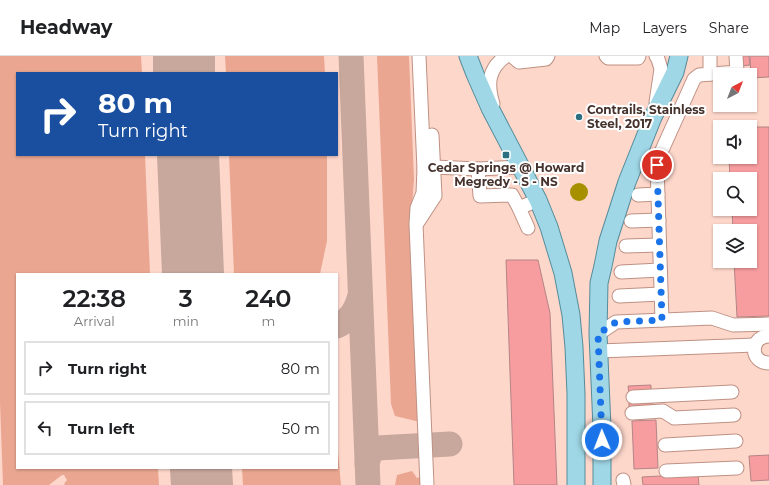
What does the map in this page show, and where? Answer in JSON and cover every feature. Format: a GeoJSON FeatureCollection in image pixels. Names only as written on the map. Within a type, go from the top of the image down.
{"type":"FeatureCollection","features":[{"type":"Feature","properties":{"kind":"main road"},"geometry":{"type":"LineString","coordinates":[[468,56],[500,126],[538,200],[549,227],[563,273],[571,315],[576,394],[577,482]]}},
{"type":"Feature","properties":{"kind":"main road"},"geometry":{"type":"LineString","coordinates":[[602,485],[602,428],[598,343],[600,283],[608,241],[627,182],[652,117],[677,64]]}},
{"type":"Feature","properties":{"kind":"street"},"geometry":{"type":"LineString","coordinates":[[419,56],[429,168],[435,196],[416,224],[427,485]]}},
{"type":"Feature","properties":{"kind":"street"},"geometry":{"type":"LineString","coordinates":[[500,126],[490,94],[489,80],[499,61],[506,56]]}},
{"type":"Feature","properties":{"kind":"street"},"geometry":{"type":"LineString","coordinates":[[512,56],[519,62],[546,59],[548,56]]}},
{"type":"Feature","properties":{"kind":"street"},"geometry":{"type":"LineString","coordinates":[[606,56],[608,58],[638,58],[639,56]]}},
{"type":"Feature","properties":{"kind":"street"},"geometry":{"type":"LineString","coordinates":[[652,117],[661,69],[656,56]]}},
{"type":"Feature","properties":{"kind":"street"},"geometry":{"type":"LineString","coordinates":[[677,64],[686,56]]}},
{"type":"Feature","properties":{"kind":"street"},"geometry":{"type":"LineString","coordinates":[[710,56],[710,74]]}},
{"type":"Feature","properties":{"kind":"street"},"geometry":{"type":"LineString","coordinates":[[662,320],[658,158],[694,79],[699,75],[737,72],[736,56]]}},
{"type":"Feature","properties":{"kind":"street"},"geometry":{"type":"LineString","coordinates":[[429,168],[432,135]]}},
{"type":"Feature","properties":{"kind":"street"},"geometry":{"type":"LineString","coordinates":[[429,168],[478,169],[521,167]]}},
{"type":"Feature","properties":{"kind":"street"},"geometry":{"type":"LineString","coordinates":[[478,169],[480,196],[512,195],[528,228]]}},
{"type":"Feature","properties":{"kind":"street"},"geometry":{"type":"LineString","coordinates":[[638,195],[658,194]]}},
{"type":"Feature","properties":{"kind":"street"},"geometry":{"type":"LineString","coordinates":[[519,208],[538,200]]}},
{"type":"Feature","properties":{"kind":"street"},"geometry":{"type":"LineString","coordinates":[[631,221],[659,220]]}},
{"type":"Feature","properties":{"kind":"street"},"geometry":{"type":"LineString","coordinates":[[626,246],[659,245]]}},
{"type":"Feature","properties":{"kind":"street"},"geometry":{"type":"LineString","coordinates":[[621,272],[660,270]]}},
{"type":"Feature","properties":{"kind":"street"},"geometry":{"type":"LineString","coordinates":[[619,296],[661,294]]}},
{"type":"Feature","properties":{"kind":"street"},"geometry":{"type":"LineString","coordinates":[[598,343],[616,322],[712,318],[733,325],[769,324]]}},
{"type":"Feature","properties":{"kind":"street"},"geometry":{"type":"LineString","coordinates":[[769,336],[760,338],[755,345],[754,350],[758,359],[762,362],[769,363]]}},
{"type":"Feature","properties":{"kind":"street"},"geometry":{"type":"LineString","coordinates":[[598,343],[755,345]]}},
{"type":"Feature","properties":{"kind":"street"},"geometry":{"type":"LineString","coordinates":[[633,398],[732,392]]}},
{"type":"Feature","properties":{"kind":"street"},"geometry":{"type":"LineString","coordinates":[[632,413],[663,411],[674,418],[734,415]]}},
{"type":"Feature","properties":{"kind":"street"},"geometry":{"type":"LineString","coordinates":[[665,445],[736,441]]}},
{"type":"Feature","properties":{"kind":"street"},"geometry":{"type":"LineString","coordinates":[[666,470],[737,468]]}},
{"type":"Feature","properties":{"kind":"shaded area"},"geometry":{"type":"Polygon","coordinates":[[[0,56],[141,56],[142,72],[16,72],[16,156],[145,156],[150,273],[16,273],[16,469],[158,469],[159,485],[65,485],[64,484],[67,480],[64,475],[62,475],[49,485],[3,485],[0,402],[0,56]]]}},
{"type":"Feature","properties":{"kind":"shaded area"},"geometry":{"type":"Polygon","coordinates":[[[225,56],[324,56],[325,72],[226,72],[225,56]]]}},
{"type":"Feature","properties":{"kind":"shaded area"},"geometry":{"type":"Polygon","coordinates":[[[377,56],[409,56],[414,179],[412,206],[420,422],[395,416],[391,404],[377,56]]]}},
{"type":"Feature","properties":{"kind":"shaded area"},"geometry":{"type":"Polygon","coordinates":[[[229,156],[327,156],[327,241],[320,273],[234,273],[229,156]]]}},
{"type":"Feature","properties":{"kind":"shaded area"},"geometry":{"type":"Polygon","coordinates":[[[579,183],[585,186],[588,192],[585,198],[579,201],[573,198],[570,192],[573,186],[579,183]]]}},
{"type":"Feature","properties":{"kind":"shaded area"},"geometry":{"type":"Polygon","coordinates":[[[338,452],[341,485],[243,485],[242,469],[338,469],[338,452]]]}},
{"type":"Feature","properties":{"kind":"shaded area"},"geometry":{"type":"Polygon","coordinates":[[[412,471],[417,478],[422,473],[422,485],[395,485],[397,475],[412,471]]]}},
{"type":"Feature","properties":{"kind":"building"},"geometry":{"type":"Polygon","coordinates":[[[741,56],[749,56],[750,65],[741,66],[741,56]]]}},
{"type":"Feature","properties":{"kind":"building"},"geometry":{"type":"Polygon","coordinates":[[[750,56],[769,56],[769,77],[757,78],[757,68],[751,68],[750,56]]]}},
{"type":"Feature","properties":{"kind":"building"},"geometry":{"type":"Polygon","coordinates":[[[757,127],[769,127],[769,316],[737,317],[734,268],[757,268],[757,224],[733,224],[732,216],[757,216],[757,172],[730,172],[729,164],[757,164],[757,127]]]}},
{"type":"Feature","properties":{"kind":"building"},"geometry":{"type":"Polygon","coordinates":[[[506,260],[538,260],[550,313],[557,485],[514,485],[506,260]]]}},
{"type":"Feature","properties":{"kind":"building"},"geometry":{"type":"Polygon","coordinates":[[[651,385],[651,393],[629,394],[628,386],[651,385]]]}},
{"type":"Feature","properties":{"kind":"building"},"geometry":{"type":"Polygon","coordinates":[[[652,400],[652,408],[629,409],[629,401],[652,400]]]}},
{"type":"Feature","properties":{"kind":"building"},"geometry":{"type":"Polygon","coordinates":[[[656,420],[658,468],[634,469],[632,421],[656,420]]]}},
{"type":"Feature","properties":{"kind":"building"},"geometry":{"type":"Polygon","coordinates":[[[769,455],[769,480],[751,481],[749,456],[769,455]]]}},
{"type":"Feature","properties":{"kind":"building"},"geometry":{"type":"Polygon","coordinates":[[[698,474],[699,485],[643,485],[642,477],[698,474]]]}},
{"type":"Feature","properties":{"kind":"taxiway"},"geometry":{"type":"LineString","coordinates":[[351,56],[368,485]]}},
{"type":"Feature","properties":{"kind":"taxiway"},"geometry":{"type":"LineString","coordinates":[[338,326],[346,321],[352,314],[357,306],[360,296]]}},
{"type":"Feature","properties":{"kind":"taxiway"},"geometry":{"type":"LineString","coordinates":[[367,463],[370,454],[377,448],[450,444]]}},
{"type":"Feature","properties":{"kind":"runway"},"geometry":{"type":"LineString","coordinates":[[184,56],[184,72]]}},
{"type":"Feature","properties":{"kind":"runway"},"geometry":{"type":"LineString","coordinates":[[188,156],[193,273]]}},
{"type":"Feature","properties":{"kind":"runway"},"geometry":{"type":"LineString","coordinates":[[201,469],[202,485]]}},
{"type":"Feature","properties":{"kind":"place","name":"Contrails, Stainless Steel, 2017"},"geometry":{"type":"Point","coordinates":[579,117]}},
{"type":"Feature","properties":{"kind":"place","name":"Cedar Springs @ Howard Megredy - S - NS"},"geometry":{"type":"Point","coordinates":[506,155]}},
{"type":"Feature","properties":{"kind":"route"},"geometry":{"type":"LineString","coordinates":[[602,440],[598,334],[616,322],[662,320],[657,165]]}}]}
